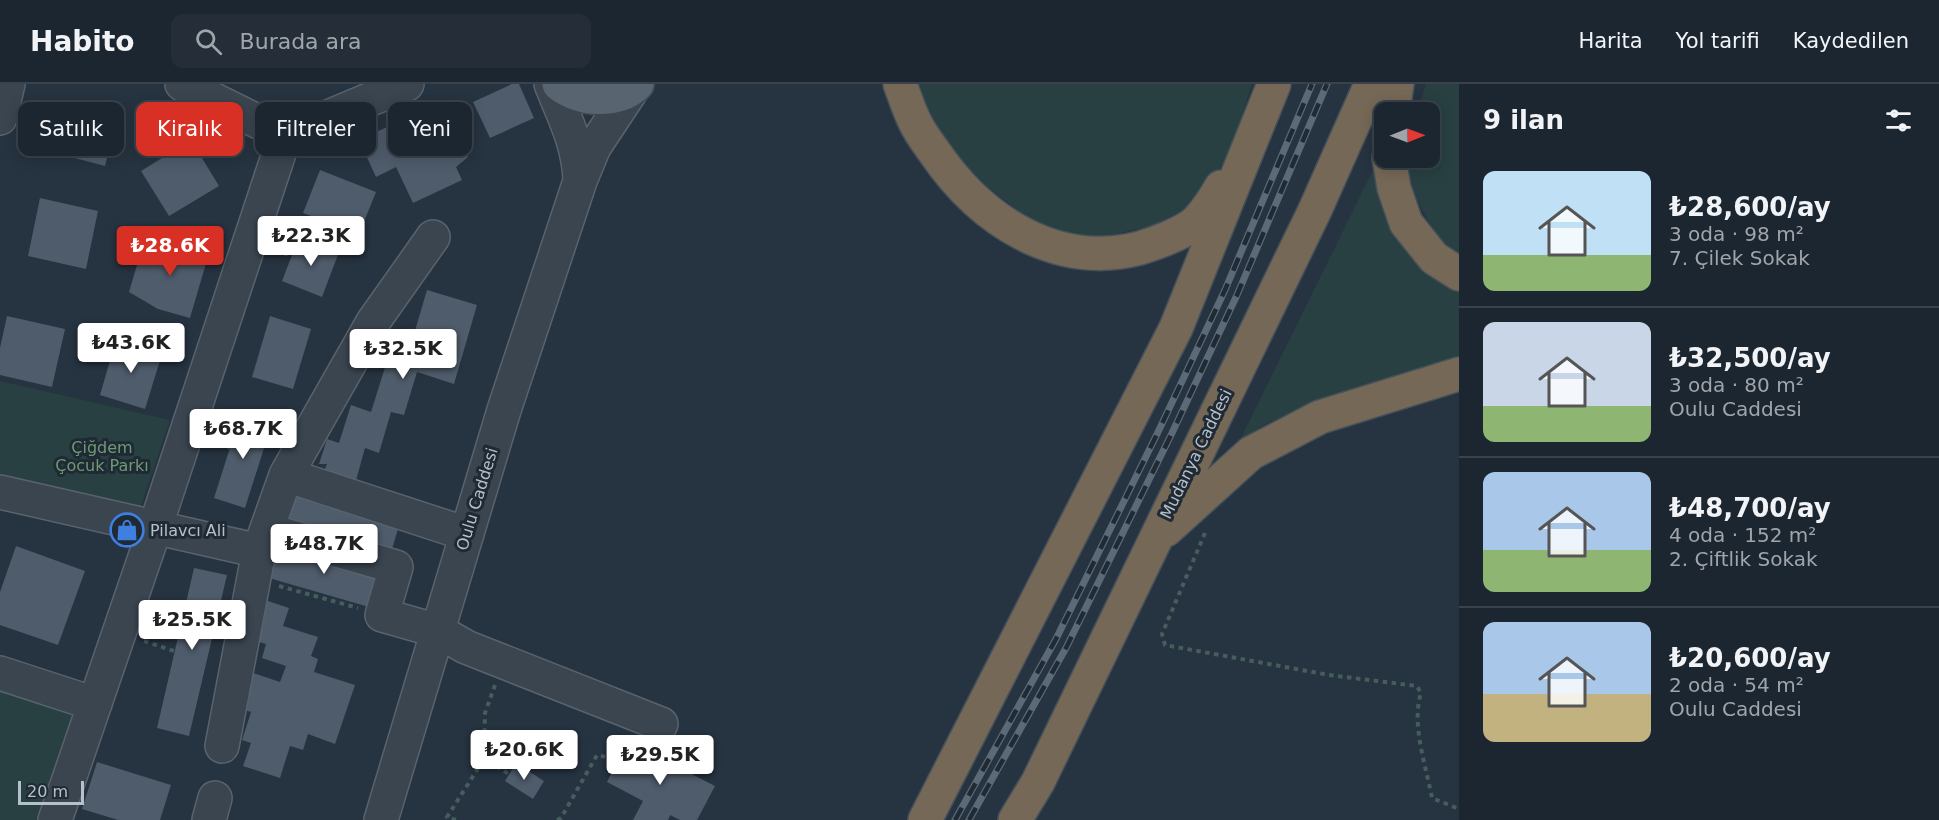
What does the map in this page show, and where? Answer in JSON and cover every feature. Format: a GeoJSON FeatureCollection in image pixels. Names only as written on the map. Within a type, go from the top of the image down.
{"type":"FeatureCollection","features":[{"type":"Feature","properties":{"kind":"highway"},"geometry":{"type":"LineString","coordinates":[[900,84],[916,124],[948,171],[987,211],[1020,234],[1056,248],[1085,254],[1129,250],[1159,243],[1196,222],[1217,194],[1274,84]]}},
{"type":"Feature","properties":{"kind":"highway"},"geometry":{"type":"LineString","coordinates":[[925,820],[1176,328],[1274,84]]}},
{"type":"Feature","properties":{"kind":"highway","name":"Mudanya Caddesi"},"geometry":{"type":"LineString","coordinates":[[1015,820],[1038,782],[1315,210],[1371,84]]}},
{"type":"Feature","properties":{"kind":"highway"},"geometry":{"type":"LineString","coordinates":[[1395,102],[1398,84]]}},
{"type":"Feature","properties":{"kind":"highway"},"geometry":{"type":"LineString","coordinates":[[1391,168],[1394,188],[1406,223],[1434,258],[1459,274]]}},
{"type":"Feature","properties":{"kind":"highway"},"geometry":{"type":"LineString","coordinates":[[1153,541],[1251,453],[1320,417],[1459,374]]}},
{"type":"Feature","properties":{"kind":"main road"},"geometry":{"type":"LineString","coordinates":[[559,84],[583,96],[599,98],[634,87]]}},
{"type":"Feature","properties":{"kind":"street"},"geometry":{"type":"LineString","coordinates":[[0,117],[8,84]]}},
{"type":"Feature","properties":{"kind":"street"},"geometry":{"type":"LineString","coordinates":[[182,84],[255,120]]}},
{"type":"Feature","properties":{"kind":"street"},"geometry":{"type":"LineString","coordinates":[[364,102],[407,84]]}},
{"type":"Feature","properties":{"kind":"street"},"geometry":{"type":"LineString","coordinates":[[551,84],[580,161],[580,181]]}},
{"type":"Feature","properties":{"kind":"street","name":"Oulu Caddesi"},"geometry":{"type":"LineString","coordinates":[[381,820],[504,410],[580,181],[594,147],[634,87]]}},
{"type":"Feature","properties":{"kind":"street"},"geometry":{"type":"LineString","coordinates":[[54,820],[278,156]]}},
{"type":"Feature","properties":{"kind":"street"},"geometry":{"type":"LineString","coordinates":[[222,746],[260,554],[286,475],[373,322],[433,237]]}},
{"type":"Feature","properties":{"kind":"street"},"geometry":{"type":"LineString","coordinates":[[286,475],[467,534]]}},
{"type":"Feature","properties":{"kind":"street"},"geometry":{"type":"LineString","coordinates":[[0,492],[260,554],[396,567],[382,615],[438,631],[502,662],[661,724]]}},
{"type":"Feature","properties":{"kind":"street"},"geometry":{"type":"LineString","coordinates":[[0,673],[95,704]]}},
{"type":"Feature","properties":{"kind":"path"},"geometry":{"type":"LineString","coordinates":[[1209,523],[1162,634],[1165,645],[1329,675],[1417,686],[1421,693],[1417,720],[1432,798],[1459,809]]}},
{"type":"Feature","properties":{"kind":"path"},"geometry":{"type":"LineString","coordinates":[[260,554],[382,615]]}},
{"type":"Feature","properties":{"kind":"path"},"geometry":{"type":"LineString","coordinates":[[456,820],[447,817],[484,759],[485,713],[502,662]]}},
{"type":"Feature","properties":{"kind":"path"},"geometry":{"type":"LineString","coordinates":[[560,820],[597,755],[619,760]]}},
{"type":"Feature","properties":{"kind":"path"},"geometry":{"type":"LineString","coordinates":[[484,759],[509,774]]}},
{"type":"Feature","properties":{"kind":"green space"},"geometry":{"type":"Polygon","coordinates":[[[918,84],[1252,84],[1232,147],[1210,185],[1180,212],[1151,226],[1098,238],[1062,232],[1029,219],[989,188],[953,152],[930,112],[918,84]]]}},
{"type":"Feature","properties":{"kind":"green space"},"geometry":{"type":"Polygon","coordinates":[[[1426,84],[1459,84],[1459,253],[1440,237],[1431,225],[1411,182],[1408,168],[1440,168],[1440,102],[1420,102],[1426,84]]]}},
{"type":"Feature","properties":{"kind":"green space"},"geometry":{"type":"Polygon","coordinates":[[[1374,168],[1384,201],[1459,288],[1459,360],[1303,408],[1267,423],[1240,440],[1374,168]]]}},
{"type":"Feature","properties":{"kind":"green space","name":"Çiğdem Çocuk Parkı"},"geometry":{"type":"Polygon","coordinates":[[[0,381],[170,420],[137,518],[0,478],[0,381]]]}},
{"type":"Feature","properties":{"kind":"green space"},"geometry":{"type":"Polygon","coordinates":[[[0,683],[82,710],[45,820],[0,820],[0,683]]]}},
{"type":"Feature","properties":{"kind":"building"},"geometry":{"type":"Polygon","coordinates":[[[512,84],[519,84],[534,118],[490,138],[473,102],[512,84]]]}},
{"type":"Feature","properties":{"kind":"building"},"geometry":{"type":"Polygon","coordinates":[[[388,127],[388,156],[468,156],[456,167],[462,180],[413,203],[396,167],[376,177],[366,156],[376,156],[376,132],[388,127]]]}},
{"type":"Feature","properties":{"kind":"building"},"geometry":{"type":"Polygon","coordinates":[[[67,156],[108,156],[105,166],[67,156]]]}},
{"type":"Feature","properties":{"kind":"building"},"geometry":{"type":"Polygon","coordinates":[[[165,156],[201,156],[219,186],[169,216],[141,171],[165,156]]]}},
{"type":"Feature","properties":{"kind":"building"},"geometry":{"type":"Polygon","coordinates":[[[320,170],[376,192],[359,234],[303,213],[320,170]]]}},
{"type":"Feature","properties":{"kind":"building"},"geometry":{"type":"Polygon","coordinates":[[[40,198],[98,211],[86,269],[28,256],[40,198]]]}},
{"type":"Feature","properties":{"kind":"building"},"geometry":{"type":"Polygon","coordinates":[[[299,237],[339,252],[322,297],[282,281],[299,237]]]}},
{"type":"Feature","properties":{"kind":"building"},"geometry":{"type":"Polygon","coordinates":[[[177,243],[209,253],[190,318],[158,309],[129,292],[142,248],[177,243]]]}},
{"type":"Feature","properties":{"kind":"building"},"geometry":{"type":"Polygon","coordinates":[[[427,290],[477,305],[454,384],[417,372],[404,415],[391,412],[379,453],[365,448],[355,484],[323,474],[327,464],[319,464],[327,439],[339,443],[351,405],[371,412],[397,329],[414,334],[427,290]]]}},
{"type":"Feature","properties":{"kind":"building"},"geometry":{"type":"Polygon","coordinates":[[[7,316],[65,329],[52,387],[0,375],[0,348],[7,316]]]}},
{"type":"Feature","properties":{"kind":"building"},"geometry":{"type":"Polygon","coordinates":[[[270,316],[311,329],[293,389],[252,377],[270,316]]]}},
{"type":"Feature","properties":{"kind":"building"},"geometry":{"type":"Polygon","coordinates":[[[116,340],[162,354],[145,409],[100,395],[116,340]]]}},
{"type":"Feature","properties":{"kind":"building"},"geometry":{"type":"Polygon","coordinates":[[[241,413],[272,423],[245,508],[214,498],[241,413]]]}},
{"type":"Feature","properties":{"kind":"building"},"geometry":{"type":"Polygon","coordinates":[[[285,490],[400,522],[390,556],[276,524],[285,490]]]}},
{"type":"Feature","properties":{"kind":"building"},"geometry":{"type":"Polygon","coordinates":[[[271,542],[386,575],[376,609],[262,576],[271,542]]]}},
{"type":"Feature","properties":{"kind":"building"},"geometry":{"type":"Polygon","coordinates":[[[16,546],[85,571],[58,645],[0,625],[0,592],[16,546]]]}},
{"type":"Feature","properties":{"kind":"building"},"geometry":{"type":"Polygon","coordinates":[[[194,568],[227,575],[189,736],[157,728],[194,568]]]}},
{"type":"Feature","properties":{"kind":"building"},"geometry":{"type":"Polygon","coordinates":[[[265,600],[289,608],[283,626],[318,637],[311,656],[318,659],[314,672],[355,685],[335,744],[308,734],[303,750],[290,746],[280,778],[243,766],[251,743],[242,740],[251,712],[235,707],[247,671],[280,682],[286,666],[262,658],[266,644],[252,640],[265,600]]]}},
{"type":"Feature","properties":{"kind":"building"},"geometry":{"type":"Polygon","coordinates":[[[628,741],[715,786],[697,820],[680,820],[670,815],[668,820],[633,820],[643,801],[607,782],[628,741]]]}},
{"type":"Feature","properties":{"kind":"building"},"geometry":{"type":"Polygon","coordinates":[[[97,762],[171,785],[160,820],[118,820],[82,809],[97,762]]]}},
{"type":"Feature","properties":{"kind":"building"},"geometry":{"type":"Polygon","coordinates":[[[516,763],[544,781],[533,799],[505,781],[516,763]]]}},
{"type":"Feature","properties":{"kind":"railway"},"geometry":{"type":"LineString","coordinates":[[955,820],[1056,639],[1159,430],[1225,290],[1312,84]]}},
{"type":"Feature","properties":{"kind":"railway"},"geometry":{"type":"LineString","coordinates":[[969,820],[1066,648],[1172,433],[1237,295],[1327,84]]}},
{"type":"Feature","properties":{"kind":"place","name":"Pilavcı Ali"},"geometry":{"type":"Point","coordinates":[127,530]}}]}
